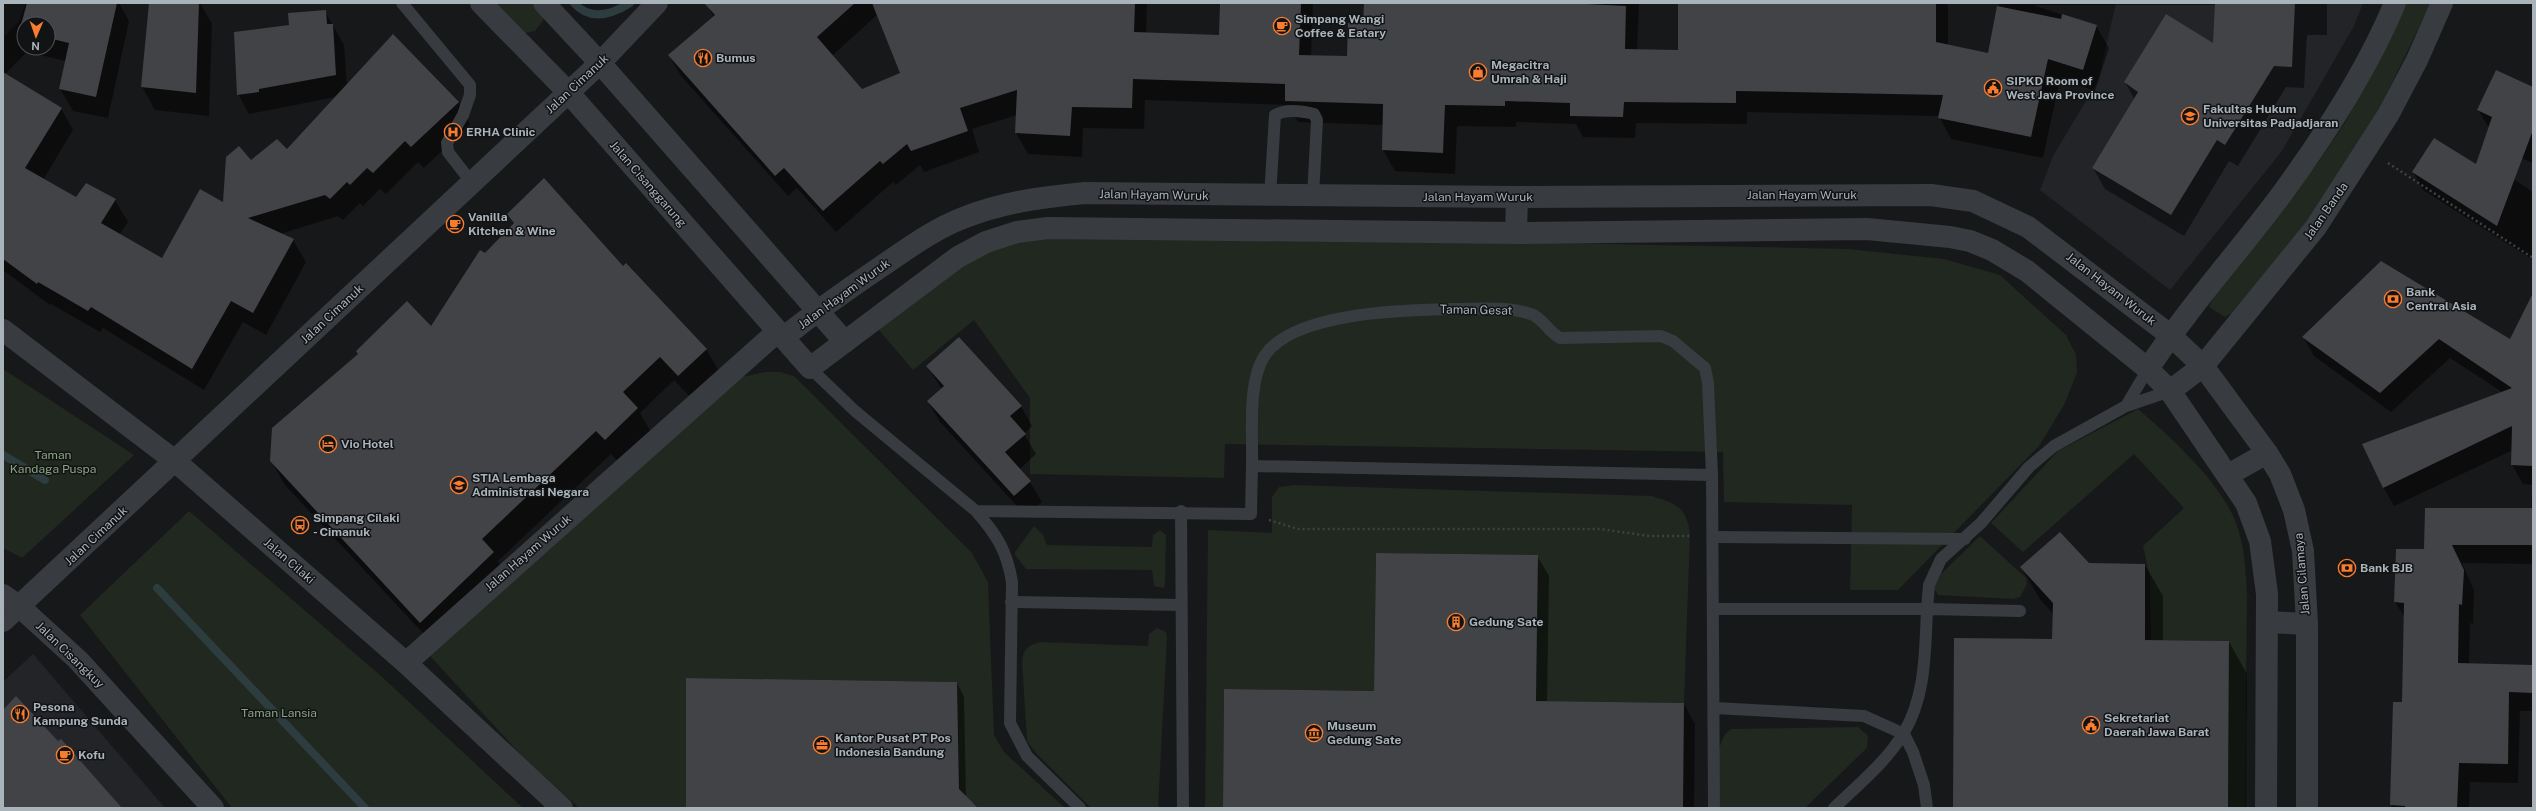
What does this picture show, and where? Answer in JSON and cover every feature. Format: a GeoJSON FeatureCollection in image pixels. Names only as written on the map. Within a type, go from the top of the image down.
{"type":"FeatureCollection","features":[{"type":"Feature","properties":{"kind":"street","name":"Jalan Cisanggarung"},"geometry":{"type":"LineString","coordinates":[[481,3],[568,92],[810,368]]}},
{"type":"Feature","properties":{"kind":"street"},"geometry":{"type":"LineString","coordinates":[[544,3],[600,63],[845,342]]}},
{"type":"Feature","properties":{"kind":"street","name":"Jalan Cimanuk"},"geometry":{"type":"LineString","coordinates":[[3,621],[11,601],[175,461],[600,63],[657,3]]}},
{"type":"Feature","properties":{"kind":"street"},"geometry":{"type":"LineString","coordinates":[[2148,369],[2170,335],[2284,191],[2320,138],[2357,77],[2394,3]]}},
{"type":"Feature","properties":{"kind":"street","name":"Jalan Banda"},"geometry":{"type":"LineString","coordinates":[[2170,390],[2203,366],[2316,227],[2388,115],[2417,60],[2442,3]]}},
{"type":"Feature","properties":{"kind":"street","name":"Jalan Hayam Wuruk"},"geometry":{"type":"LineString","coordinates":[[406,662],[780,335],[915,244],[962,218],[1009,203],[1037,197],[1085,193],[1270,197],[1517,198],[1931,195],[1973,201],[1995,210],[2028,227],[2170,335]]}},
{"type":"Feature","properties":{"kind":"street"},"geometry":{"type":"LineString","coordinates":[[1867,230],[1868,195]]}},
{"type":"Feature","properties":{"kind":"street"},"geometry":{"type":"LineString","coordinates":[[1198,196],[1198,230]]}},
{"type":"Feature","properties":{"kind":"street"},"geometry":{"type":"LineString","coordinates":[[1516,233],[1517,198]]}},
{"type":"Feature","properties":{"kind":"street"},"geometry":{"type":"LineString","coordinates":[[810,368],[958,257],[986,242],[1017,232],[1048,228],[1516,233],[1867,230],[1950,237],[1970,241],[1992,250],[2027,271],[2148,369],[2170,390],[2246,503],[2260,541],[2267,594],[2266,808]]}},
{"type":"Feature","properties":{"kind":"street","name":"Jalan Cilaki"},"geometry":{"type":"LineString","coordinates":[[3,330],[175,461],[406,662],[562,808]]}},
{"type":"Feature","properties":{"kind":"street","name":"Jalan Cilamaya"},"geometry":{"type":"LineString","coordinates":[[2170,335],[2203,366],[2267,453],[2280,474],[2294,510],[2303,551],[2306,624],[2307,808]]}},
{"type":"Feature","properties":{"kind":"street"},"geometry":{"type":"LineString","coordinates":[[2228,475],[2267,453]]}},
{"type":"Feature","properties":{"kind":"street","name":"Jalan Cisangkuy"},"geometry":{"type":"LineString","coordinates":[[11,601],[78,660],[213,808]]}},
{"type":"Feature","properties":{"kind":"street"},"geometry":{"type":"LineString","coordinates":[[2267,622],[2306,624]]}},
{"type":"Feature","properties":{"kind":"lane"},"geometry":{"type":"LineString","coordinates":[[402,3],[470,85],[470,95],[463,115],[447,143],[448,152],[472,183]]}},
{"type":"Feature","properties":{"kind":"lane"},"geometry":{"type":"LineString","coordinates":[[1270,197],[1275,115],[1281,112],[1304,112],[1314,114],[1317,120],[1313,197]]}},
{"type":"Feature","properties":{"kind":"lane","name":"Taman Gesat"},"geometry":{"type":"LineString","coordinates":[[1251,514],[1254,384],[1265,355],[1277,345],[1306,328],[1346,316],[1404,310],[1484,309],[1531,314],[1539,318],[1550,334],[1560,338],[1661,336],[1673,341],[1705,368],[1708,383],[1713,536],[1715,708],[1714,808]]}},
{"type":"Feature","properties":{"kind":"lane"},"geometry":{"type":"LineString","coordinates":[[810,368],[855,411],[976,511],[997,536],[1005,552],[1012,582],[1010,723],[1027,756],[1080,808]]}},
{"type":"Feature","properties":{"kind":"lane"},"geometry":{"type":"LineString","coordinates":[[2126,406],[2148,369]]}},
{"type":"Feature","properties":{"kind":"lane"},"geometry":{"type":"LineString","coordinates":[[1834,808],[1882,761],[1904,734],[1917,704],[1924,670],[1929,585],[1941,559],[1965,539],[2029,467],[2054,446],[2126,406],[2170,390]]}},
{"type":"Feature","properties":{"kind":"lane"},"geometry":{"type":"LineString","coordinates":[[1252,466],[1712,475]]}},
{"type":"Feature","properties":{"kind":"lane"},"geometry":{"type":"LineString","coordinates":[[976,511],[1181,512],[1251,514]]}},
{"type":"Feature","properties":{"kind":"lane"},"geometry":{"type":"LineString","coordinates":[[1181,512],[1183,808]]}},
{"type":"Feature","properties":{"kind":"lane"},"geometry":{"type":"LineString","coordinates":[[1713,536],[1965,539]]}},
{"type":"Feature","properties":{"kind":"lane"},"geometry":{"type":"LineString","coordinates":[[1011,602],[1181,605]]}},
{"type":"Feature","properties":{"kind":"lane"},"geometry":{"type":"LineString","coordinates":[[1713,609],[1927,609],[2020,611]]}},
{"type":"Feature","properties":{"kind":"lane"},"geometry":{"type":"LineString","coordinates":[[1715,708],[1864,716],[1904,734],[1914,752],[1921,774],[1927,808]]}},
{"type":"Feature","properties":{"kind":"path"},"geometry":{"type":"LineString","coordinates":[[2368,148],[2533,258]]}},
{"type":"Feature","properties":{"kind":"path"},"geometry":{"type":"LineString","coordinates":[[1251,514],[1298,529],[1601,529],[1649,536],[1713,536]]}},
{"type":"Feature","properties":{"kind":"shaded area"},"geometry":{"type":"Polygon","coordinates":[[[3,3],[26,3],[21,16],[16,16],[16,24],[3,38],[3,3]]]}},
{"type":"Feature","properties":{"kind":"shaded area","name":"Fakultas Hukum Universitas Padjadjaran"},"geometry":{"type":"Polygon","coordinates":[[[2116,3],[2363,3],[2354,26],[2282,151],[2170,290],[2040,190],[2053,156],[2098,81],[2116,3]]]}},
{"type":"Feature","properties":{"kind":"shaded area"},"geometry":{"type":"Polygon","coordinates":[[[33,654],[165,808],[3,808],[3,682],[33,654]]]}},
{"type":"Feature","properties":{"kind":"green space"},"geometry":{"type":"Polygon","coordinates":[[[491,3],[533,3],[544,14],[543,21],[535,31],[525,33],[491,3]]]}},
{"type":"Feature","properties":{"kind":"green space"},"geometry":{"type":"Polygon","coordinates":[[[2403,3],[2431,3],[2368,132],[2305,225],[2234,312],[2225,317],[2209,307],[2213,299],[2317,164],[2346,121],[2403,3]]]}},
{"type":"Feature","properties":{"kind":"green space"},"geometry":{"type":"Polygon","coordinates":[[[997,235],[1228,236],[1848,249],[1944,259],[2000,275],[2066,335],[2076,355],[2077,373],[2064,405],[2039,446],[1898,590],[1850,590],[1852,505],[1724,502],[1723,452],[1225,444],[1224,478],[1030,474],[1030,398],[974,320],[913,370],[878,329],[997,235]]]}},
{"type":"Feature","properties":{"kind":"green space","name":"Taman Kandaga Puspa"},"geometry":{"type":"Polygon","coordinates":[[[3,369],[134,455],[22,558],[3,548],[3,369]]]}},
{"type":"Feature","properties":{"kind":"green space"},"geometry":{"type":"Polygon","coordinates":[[[765,372],[780,372],[794,376],[972,553],[988,582],[994,735],[1004,752],[1065,808],[978,808],[974,803],[969,808],[960,808],[957,682],[686,678],[686,808],[579,808],[522,756],[430,656],[742,377],[765,372]]]}},
{"type":"Feature","properties":{"kind":"green space"},"geometry":{"type":"Polygon","coordinates":[[[2138,409],[2181,448],[2210,480],[2232,513],[2238,529],[2245,562],[2247,595],[2245,808],[2228,808],[2229,641],[2151,640],[2150,577],[2143,546],[2184,508],[2134,454],[2023,552],[1991,523],[2058,451],[2138,409]]]}},
{"type":"Feature","properties":{"kind":"green space"},"geometry":{"type":"Polygon","coordinates":[[[1294,485],[1652,496],[1674,504],[1686,517],[1690,533],[1684,703],[1536,701],[1538,555],[1376,553],[1374,691],[1224,689],[1223,808],[1205,808],[1208,530],[1272,533],[1272,497],[1279,487],[1294,485]]]}},
{"type":"Feature","properties":{"kind":"green space","name":"Taman Lansia"},"geometry":{"type":"Polygon","coordinates":[[[189,511],[380,675],[523,808],[232,808],[80,615],[189,511]]]}},
{"type":"Feature","properties":{"kind":"green space"},"geometry":{"type":"Polygon","coordinates":[[[1034,526],[1043,535],[1047,545],[1152,547],[1153,535],[1160,530],[1166,535],[1165,585],[1163,588],[1154,586],[1152,570],[1026,569],[1015,555],[1015,552],[1034,526]]]}},
{"type":"Feature","properties":{"kind":"green space"},"geometry":{"type":"Polygon","coordinates":[[[1980,536],[2026,578],[2027,584],[2020,597],[2013,599],[1938,595],[1934,588],[1941,574],[1980,536]]]}},
{"type":"Feature","properties":{"kind":"green space"},"geometry":{"type":"Polygon","coordinates":[[[1157,628],[1166,632],[1167,638],[1158,808],[1091,808],[1037,754],[1027,741],[1022,660],[1024,653],[1030,646],[1040,642],[1148,646],[1149,634],[1157,628]]]}},
{"type":"Feature","properties":{"kind":"green space"},"geometry":{"type":"Polygon","coordinates":[[[1858,727],[1868,736],[1867,748],[1805,808],[1718,808],[1717,765],[1721,743],[1725,735],[1731,729],[1858,727]]]}},
{"type":"Feature","properties":{"kind":"building"},"geometry":{"type":"Polygon","coordinates":[[[27,3],[117,3],[96,97],[59,89],[69,43],[56,40],[56,16],[23,16],[27,3]]]}},
{"type":"Feature","properties":{"kind":"building"},"geometry":{"type":"Polygon","coordinates":[[[149,3],[199,3],[196,93],[141,87],[149,3]]]}},
{"type":"Feature","properties":{"kind":"building"},"geometry":{"type":"Polygon","coordinates":[[[704,3],[855,3],[817,37],[862,89],[900,73],[872,3],[1135,3],[1134,32],[1219,35],[1220,3],[1301,3],[1299,55],[1347,56],[1348,23],[1363,24],[1364,3],[1567,3],[1626,6],[1625,49],[1678,50],[1678,3],[1936,3],[1936,42],[1988,53],[1997,6],[2061,19],[2062,14],[2097,25],[2083,70],[2048,59],[2031,137],[1938,118],[1943,95],[1736,91],[1736,103],[1624,102],[1623,117],[1570,116],[1570,103],[1505,101],[1505,106],[1445,105],[1443,153],[1382,150],[1383,104],[1285,101],[1285,84],[1133,79],[1132,108],[1072,107],[1070,136],[1015,133],[1017,90],[960,108],[968,131],[911,151],[907,144],[883,164],[880,161],[823,211],[784,168],[775,176],[668,55],[715,15],[704,3]]]}},
{"type":"Feature","properties":{"kind":"building"},"geometry":{"type":"Polygon","coordinates":[[[2215,3],[2295,3],[2292,67],[2274,66],[2225,145],[2217,140],[2171,215],[2092,168],[2138,92],[2124,82],[2166,14],[2213,43],[2215,3]]]}},
{"type":"Feature","properties":{"kind":"building"},"geometry":{"type":"Polygon","coordinates":[[[326,10],[327,24],[333,24],[336,75],[259,89],[259,92],[237,95],[234,32],[289,25],[288,13],[326,10]]]}},
{"type":"Feature","properties":{"kind":"building"},"geometry":{"type":"Polygon","coordinates":[[[393,34],[459,102],[411,147],[405,141],[373,173],[367,168],[350,185],[347,182],[330,199],[325,195],[248,218],[294,239],[253,313],[231,301],[192,369],[91,307],[88,311],[38,282],[37,284],[3,259],[3,72],[62,108],[25,168],[76,197],[86,183],[116,199],[101,223],[162,258],[200,189],[223,202],[226,157],[239,146],[251,160],[277,139],[287,149],[393,34]]]}},
{"type":"Feature","properties":{"kind":"building"},"geometry":{"type":"Polygon","coordinates":[[[2496,70],[2533,87],[2533,130],[2497,226],[2412,172],[2434,138],[2476,164],[2492,117],[2477,110],[2496,70]]]}},
{"type":"Feature","properties":{"kind":"building"},"geometry":{"type":"Polygon","coordinates":[[[544,178],[623,266],[626,263],[707,349],[678,376],[660,357],[623,392],[638,408],[605,440],[596,431],[482,539],[494,552],[420,623],[270,461],[272,428],[358,354],[356,351],[407,301],[431,326],[480,250],[485,253],[514,223],[507,214],[544,178]]]}},
{"type":"Feature","properties":{"kind":"building"},"geometry":{"type":"Polygon","coordinates":[[[2381,261],[2510,339],[2533,293],[2533,466],[2511,465],[2512,426],[2383,488],[2362,444],[2512,388],[2439,339],[2380,393],[2302,337],[2381,261]]]}},
{"type":"Feature","properties":{"kind":"building"},"geometry":{"type":"Polygon","coordinates":[[[959,337],[1022,406],[1010,416],[1026,434],[1005,452],[1031,481],[1014,496],[927,401],[944,386],[926,366],[959,337]]]}},
{"type":"Feature","properties":{"kind":"building"},"geometry":{"type":"Polygon","coordinates":[[[2425,508],[2533,508],[2533,545],[2452,545],[2464,570],[2462,605],[2459,604],[2458,663],[2533,665],[2533,693],[2509,692],[2508,764],[2459,763],[2457,808],[2405,808],[2405,806],[2390,805],[2393,702],[2402,702],[2404,603],[2394,602],[2396,549],[2424,549],[2425,508]]]}},
{"type":"Feature","properties":{"kind":"building","name":"Sekretariat Daerah Jawa Barat"},"geometry":{"type":"Polygon","coordinates":[[[2060,532],[2089,563],[2145,564],[2145,640],[2229,641],[2228,808],[1953,808],[1954,638],[2052,639],[2053,603],[2020,567],[2060,532]]]}},
{"type":"Feature","properties":{"kind":"building","name":"Gedung Sate"},"geometry":{"type":"Polygon","coordinates":[[[1376,553],[1538,555],[1536,701],[1684,703],[1683,808],[1223,808],[1224,689],[1374,691],[1376,553]]]}},
{"type":"Feature","properties":{"kind":"building","name":"Kantor Pusat PT Pos Indonesia Bandung"},"geometry":{"type":"Polygon","coordinates":[[[686,678],[957,682],[959,789],[978,808],[686,808],[686,678]]]}},
{"type":"Feature","properties":{"kind":"building"},"geometry":{"type":"Polygon","coordinates":[[[16,696],[58,741],[61,739],[122,808],[3,808],[3,710],[16,696]]]}},
{"type":"Feature","properties":{"kind":"waterway"},"geometry":{"type":"LineString","coordinates":[[574,3],[580,9],[594,14],[615,11],[630,3]]}},
{"type":"Feature","properties":{"kind":"waterway"},"geometry":{"type":"LineString","coordinates":[[3,455],[45,480]]}},
{"type":"Feature","properties":{"kind":"waterway"},"geometry":{"type":"LineString","coordinates":[[157,588],[365,808]]}},
{"type":"Feature","properties":{"kind":"place","name":"Simpang Wangi Coffee & Eatary"},"geometry":{"type":"Point","coordinates":[1282,26]}},
{"type":"Feature","properties":{"kind":"place","name":"Bumus"},"geometry":{"type":"Point","coordinates":[703,58]}},
{"type":"Feature","properties":{"kind":"place","name":"Megacitra Umrah & Haji"},"geometry":{"type":"Point","coordinates":[1478,72]}},
{"type":"Feature","properties":{"kind":"place","name":"SIPKD Room of West Java Province"},"geometry":{"type":"Point","coordinates":[1993,88]}},
{"type":"Feature","properties":{"kind":"place","name":"Fakultas Hukum Universitas Padjadjaran"},"geometry":{"type":"Point","coordinates":[2190,116]}},
{"type":"Feature","properties":{"kind":"place","name":"ERHA Clinic"},"geometry":{"type":"Point","coordinates":[453,132]}},
{"type":"Feature","properties":{"kind":"place","name":"Vanilla Kitchen & Wine"},"geometry":{"type":"Point","coordinates":[455,224]}},
{"type":"Feature","properties":{"kind":"place","name":"Bank Central Asia"},"geometry":{"type":"Point","coordinates":[2393,299]}},
{"type":"Feature","properties":{"kind":"place","name":"Vio Hotel"},"geometry":{"type":"Point","coordinates":[328,444]}},
{"type":"Feature","properties":{"kind":"place","name":"STIA Lembaga Administrasi Negara"},"geometry":{"type":"Point","coordinates":[459,485]}},
{"type":"Feature","properties":{"kind":"place","name":"Simpang Cilaki - Cimanuk"},"geometry":{"type":"Point","coordinates":[300,525]}},
{"type":"Feature","properties":{"kind":"place","name":"Bank BJB"},"geometry":{"type":"Point","coordinates":[2347,568]}},
{"type":"Feature","properties":{"kind":"place","name":"Gedung Sate"},"geometry":{"type":"Point","coordinates":[1456,622]}},
{"type":"Feature","properties":{"kind":"place","name":"Pesona Kampung Sunda"},"geometry":{"type":"Point","coordinates":[20,714]}},
{"type":"Feature","properties":{"kind":"place","name":"Sekretariat Daerah Jawa Barat"},"geometry":{"type":"Point","coordinates":[2091,725]}},
{"type":"Feature","properties":{"kind":"place","name":"Museum Gedung Sate"},"geometry":{"type":"Point","coordinates":[1314,733]}},
{"type":"Feature","properties":{"kind":"place","name":"Kantor Pusat PT Pos Indonesia Bandung"},"geometry":{"type":"Point","coordinates":[822,745]}},
{"type":"Feature","properties":{"kind":"place","name":"Kofu"},"geometry":{"type":"Point","coordinates":[65,755]}}]}
